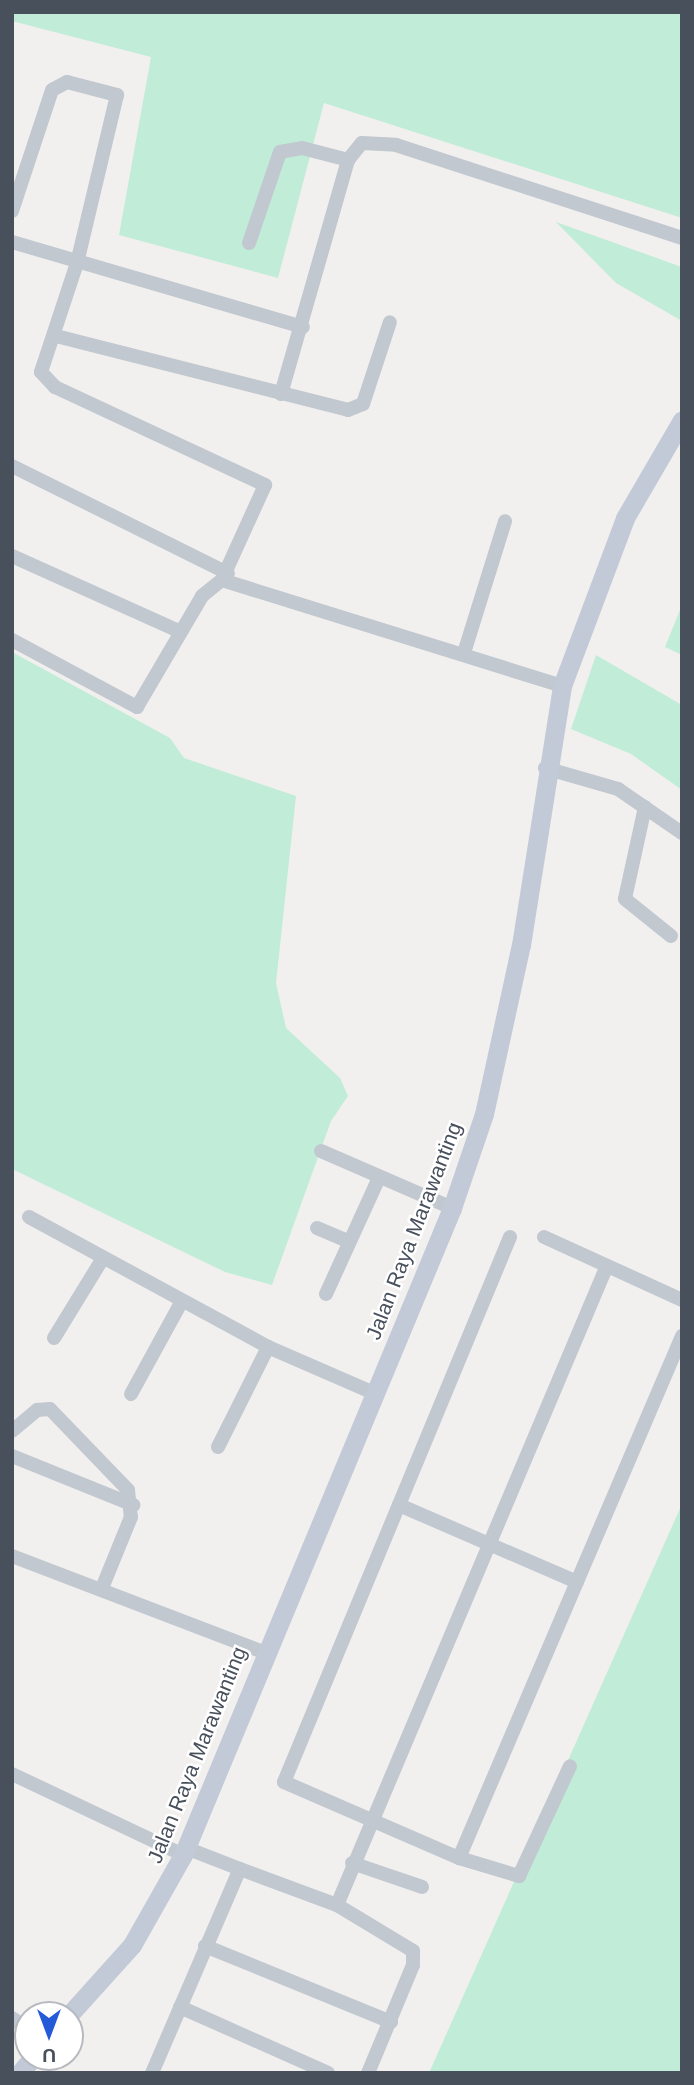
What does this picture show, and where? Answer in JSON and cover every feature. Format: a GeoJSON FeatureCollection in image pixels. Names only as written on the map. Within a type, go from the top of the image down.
{"type":"FeatureCollection","features":[{"type":"Feature","properties":{"kind":"street"},"geometry":{"type":"LineString","coordinates":[[12,211],[52,90],[67,82],[117,95],[78,263],[56,336],[42,365],[50,384],[265,485],[225,577],[202,596],[135,707],[12,640]]}},
{"type":"Feature","properties":{"kind":"street"},"geometry":{"type":"LineString","coordinates":[[281,394],[303,327],[348,160],[362,143],[383,141],[682,238]]}},
{"type":"Feature","properties":{"kind":"street"},"geometry":{"type":"LineString","coordinates":[[249,243],[280,152],[302,148],[348,160]]}},
{"type":"Feature","properties":{"kind":"street"},"geometry":{"type":"LineString","coordinates":[[12,242],[303,327]]}},
{"type":"Feature","properties":{"kind":"street"},"geometry":{"type":"LineString","coordinates":[[56,336],[335,409],[360,407],[390,322]]}},
{"type":"Feature","properties":{"kind":"street","name":"Jalan Raya Marawanting"},"geometry":{"type":"LineString","coordinates":[[82,2001],[132,1945],[184,1851],[264,1652],[452,1208],[484,1114],[521,945],[545,768],[562,685],[625,518],[682,420]]}},
{"type":"Feature","properties":{"kind":"street"},"geometry":{"type":"LineString","coordinates":[[12,466],[225,577],[562,685]]}},
{"type":"Feature","properties":{"kind":"street"},"geometry":{"type":"LineString","coordinates":[[464,653],[505,521]]}},
{"type":"Feature","properties":{"kind":"street"},"geometry":{"type":"LineString","coordinates":[[12,555],[181,632]]}},
{"type":"Feature","properties":{"kind":"street"},"geometry":{"type":"LineString","coordinates":[[545,768],[618,789],[682,833]]}},
{"type":"Feature","properties":{"kind":"street"},"geometry":{"type":"LineString","coordinates":[[645,807],[625,899],[671,936]]}},
{"type":"Feature","properties":{"kind":"street"},"geometry":{"type":"LineString","coordinates":[[321,1151],[378,1180],[452,1208]]}},
{"type":"Feature","properties":{"kind":"street"},"geometry":{"type":"LineString","coordinates":[[326,1294],[378,1180]]}},
{"type":"Feature","properties":{"kind":"street"},"geometry":{"type":"LineString","coordinates":[[29,1217],[268,1347],[374,1393]]}},
{"type":"Feature","properties":{"kind":"street"},"geometry":{"type":"LineString","coordinates":[[317,1228],[348,1241]]}},
{"type":"Feature","properties":{"kind":"street"},"geometry":{"type":"LineString","coordinates":[[510,1237],[284,1780],[370,1822],[458,1858],[519,1876],[570,1766]]}},
{"type":"Feature","properties":{"kind":"street"},"geometry":{"type":"LineString","coordinates":[[544,1237],[606,1268],[682,1300]]}},
{"type":"Feature","properties":{"kind":"street"},"geometry":{"type":"LineString","coordinates":[[54,1338],[103,1258]]}},
{"type":"Feature","properties":{"kind":"street"},"geometry":{"type":"LineString","coordinates":[[337,1905],[352,1863],[606,1268]]}},
{"type":"Feature","properties":{"kind":"street"},"geometry":{"type":"LineString","coordinates":[[131,1394],[182,1301]]}},
{"type":"Feature","properties":{"kind":"street"},"geometry":{"type":"LineString","coordinates":[[458,1858],[682,1336]]}},
{"type":"Feature","properties":{"kind":"street"},"geometry":{"type":"LineString","coordinates":[[218,1447],[268,1347]]}},
{"type":"Feature","properties":{"kind":"street"},"geometry":{"type":"LineString","coordinates":[[12,1431],[37,1410],[50,1409],[113,1469],[133,1505],[102,1588]]}},
{"type":"Feature","properties":{"kind":"street"},"geometry":{"type":"LineString","coordinates":[[12,1456],[133,1505]]}},
{"type":"Feature","properties":{"kind":"street"},"geometry":{"type":"LineString","coordinates":[[399,1505],[577,1582]]}},
{"type":"Feature","properties":{"kind":"street"},"geometry":{"type":"LineString","coordinates":[[12,1556],[102,1588],[264,1652]]}},
{"type":"Feature","properties":{"kind":"street"},"geometry":{"type":"LineString","coordinates":[[12,1774],[184,1851],[337,1905],[413,1951],[391,2022],[368,2073]]}},
{"type":"Feature","properties":{"kind":"street"},"geometry":{"type":"LineString","coordinates":[[352,1863],[422,1887]]}},
{"type":"Feature","properties":{"kind":"street"},"geometry":{"type":"LineString","coordinates":[[152,2073],[240,1869]]}},
{"type":"Feature","properties":{"kind":"street"},"geometry":{"type":"LineString","coordinates":[[205,1946],[391,2022]]}},
{"type":"Feature","properties":{"kind":"street"},"geometry":{"type":"LineString","coordinates":[[180,2007],[328,2073]]}},
{"type":"Feature","properties":{"kind":"green space"},"geometry":{"type":"Polygon","coordinates":[[[12,12],[682,12],[682,218],[324,103],[278,278],[119,235],[151,57],[12,21],[12,12]]]}},
{"type":"Feature","properties":{"kind":"green space"},"geometry":{"type":"Polygon","coordinates":[[[556,222],[682,267],[682,321],[616,283],[556,222]]]}},
{"type":"Feature","properties":{"kind":"green space"},"geometry":{"type":"Polygon","coordinates":[[[682,605],[682,655],[665,647],[682,605]]]}},
{"type":"Feature","properties":{"kind":"green space"},"geometry":{"type":"Polygon","coordinates":[[[12,652],[170,738],[184,758],[296,796],[276,983],[286,1028],[340,1078],[348,1096],[331,1121],[272,1285],[225,1272],[12,1169],[12,652]]]}},
{"type":"Feature","properties":{"kind":"green space"},"geometry":{"type":"Polygon","coordinates":[[[596,655],[682,705],[682,790],[631,754],[571,729],[596,655]]]}},
{"type":"Feature","properties":{"kind":"green space"},"geometry":{"type":"Polygon","coordinates":[[[682,1504],[682,2073],[429,2073],[682,1504]]]}}]}
